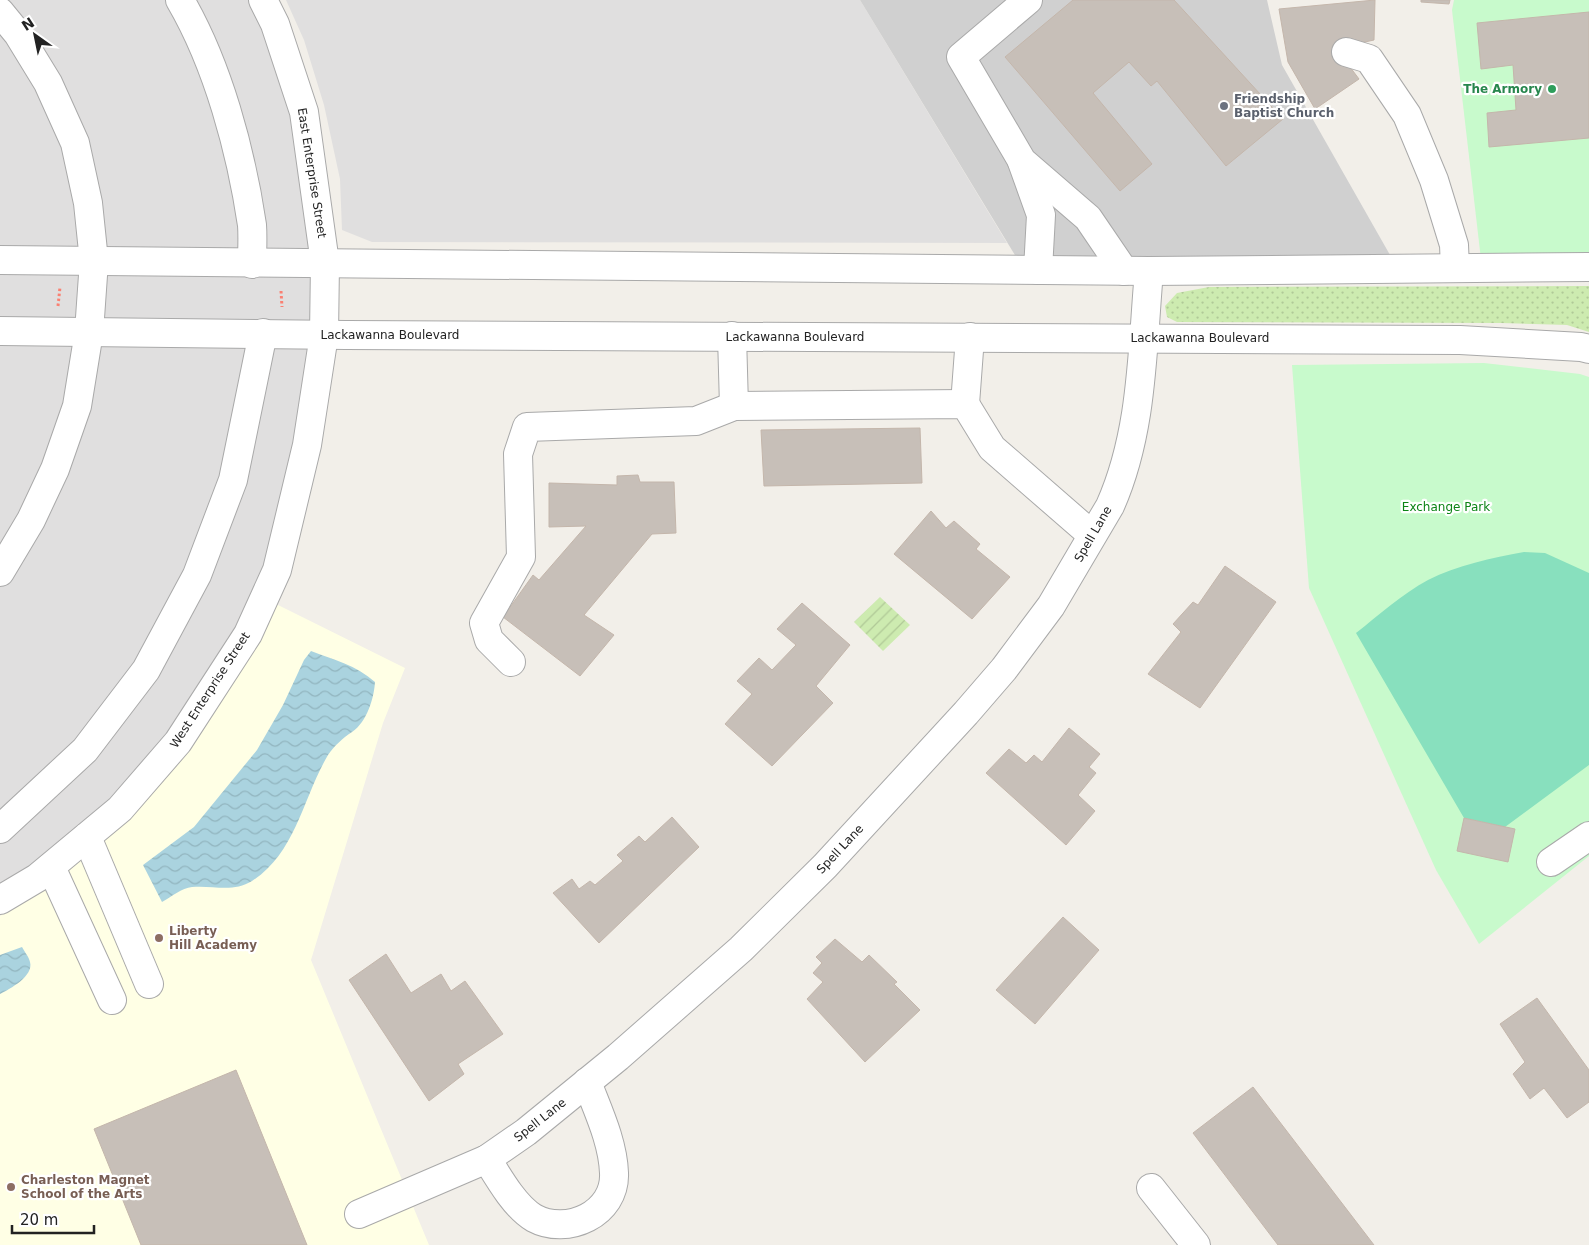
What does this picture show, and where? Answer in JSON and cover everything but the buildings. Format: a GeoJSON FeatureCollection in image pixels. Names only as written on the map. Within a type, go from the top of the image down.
{"type":"FeatureCollection","features":[{"type":"Feature","properties":{"kind":"street"},"geometry":{"type":"LineString","coordinates":[[180,0],[211,67],[234,139],[252,227],[252,264]]}},
{"type":"Feature","properties":{"kind":"street","name":"East Enterprise Street"},"geometry":{"type":"LineString","coordinates":[[263,0],[275,24],[304,112],[325,263]]}},
{"type":"Feature","properties":{"kind":"street"},"geometry":{"type":"LineString","coordinates":[[1028,0],[961,57],[1022,161],[1041,215],[1038,270]]}},
{"type":"Feature","properties":{"kind":"street"},"geometry":{"type":"LineString","coordinates":[[0,12],[18,34],[48,83],[75,143],[88,203],[94,262],[88,332],[76,406],[55,469],[31,520],[0,572]]}},
{"type":"Feature","properties":{"kind":"street"},"geometry":{"type":"LineString","coordinates":[[1346,52],[1369,60],[1406,115],[1434,180],[1454,245],[1455,268]]}},
{"type":"Feature","properties":{"kind":"street"},"geometry":{"type":"LineString","coordinates":[[1022,161],[1088,218],[1137,271]]}},
{"type":"Feature","properties":{"kind":"street"},"geometry":{"type":"LineString","coordinates":[[0,260],[252,264],[325,263],[1137,271],[1589,267]]}},
{"type":"Feature","properties":{"kind":"street","name":"West Enterprise Street"},"geometry":{"type":"LineString","coordinates":[[0,900],[37,878],[120,809],[178,742],[248,634],[277,570],[307,445],[324,335],[325,263]]}},
{"type":"Feature","properties":{"kind":"street","name":"Spell Lane"},"geometry":{"type":"LineString","coordinates":[[359,1214],[486,1159],[526,1132],[587,1082],[741,949],[839,851],[1004,669],[1051,606],[1118,488],[1131,446],[1143,338],[1137,271]]}},
{"type":"Feature","properties":{"kind":"street"},"geometry":{"type":"LineString","coordinates":[[0,829],[85,750],[146,670],[197,575],[233,480],[273,324]]}},
{"type":"Feature","properties":{"kind":"street","name":"Lackawanna Boulevard"},"geometry":{"type":"LineString","coordinates":[[0,331],[88,332],[273,324],[324,335],[1460,340],[1589,349]]}},
{"type":"Feature","properties":{"kind":"street"},"geometry":{"type":"LineString","coordinates":[[732,336],[734,406]]}},
{"type":"Feature","properties":{"kind":"street"},"geometry":{"type":"LineString","coordinates":[[970,338],[965,404],[992,448],[1092,535]]}},
{"type":"Feature","properties":{"kind":"street"},"geometry":{"type":"LineString","coordinates":[[511,662],[489,640],[484,623],[521,557],[518,454],[527,427],[696,420],[734,406],[965,404]]}},
{"type":"Feature","properties":{"kind":"street"},"geometry":{"type":"LineString","coordinates":[[1551,862],[1589,836]]}},
{"type":"Feature","properties":{"kind":"street"},"geometry":{"type":"LineString","coordinates":[[88,837],[149,984]]}},
{"type":"Feature","properties":{"kind":"street"},"geometry":{"type":"LineString","coordinates":[[51,866],[112,1000]]}},
{"type":"Feature","properties":{"kind":"street"},"geometry":{"type":"LineString","coordinates":[[486,1159],[512,1196],[534,1218],[556,1224],[580,1222],[598,1212],[608,1198],[615,1175],[610,1146],[587,1082]]}},
{"type":"Feature","properties":{"kind":"street"},"geometry":{"type":"LineString","coordinates":[[1151,1188],[1196,1245]]}},
{"type":"Feature","properties":{"kind":"path"},"geometry":{"type":"LineString","coordinates":[[57,314],[60,281]]}},
{"type":"Feature","properties":{"kind":"path"},"geometry":{"type":"LineString","coordinates":[[273,324],[281,291]]}},
{"type":"Feature","properties":{"kind":"shaded area"},"geometry":{"type":"Polygon","coordinates":[[[0,0],[263,0],[275,24],[325,263],[277,570],[178,742],[0,900],[0,0]]]}},
{"type":"Feature","properties":{"kind":"shaded area"},"geometry":{"type":"Polygon","coordinates":[[[286,0],[860,0],[1007,243],[372,242],[342,230],[340,179],[324,105],[304,40],[286,0]]]}},
{"type":"Feature","properties":{"kind":"shaded area"},"geometry":{"type":"Polygon","coordinates":[[[860,0],[1267,0],[1282,65],[1398,269],[1024,270],[860,0]]]}},
{"type":"Feature","properties":{"kind":"shaded area","name":"Liberty Hill Academy"},"geometry":{"type":"Polygon","coordinates":[[[274,603],[405,668],[383,723],[311,960],[429,1245],[0,1245],[0,916],[56,878],[274,603]]]}},
{"type":"Feature","properties":{"kind":"green space"},"geometry":{"type":"Polygon","coordinates":[[[1454,0],[1589,0],[1589,267],[1482,268],[1452,10],[1454,0]]]}},
{"type":"Feature","properties":{"kind":"green space"},"geometry":{"type":"Polygon","coordinates":[[[1589,286],[1589,332],[1567,325],[1501,323],[1177,322],[1167,317],[1165,306],[1177,293],[1209,287],[1589,286]]]}},
{"type":"Feature","properties":{"kind":"green space","name":"Exchange Park"},"geometry":{"type":"Polygon","coordinates":[[[1484,363],[1580,374],[1589,377],[1589,856],[1479,944],[1436,870],[1309,588],[1292,365],[1484,363]]]}},
{"type":"Feature","properties":{"kind":"green space"},"geometry":{"type":"Polygon","coordinates":[[[1524,552],[1545,553],[1589,573],[1589,765],[1505,827],[1464,818],[1356,633],[1400,598],[1428,580],[1463,566],[1524,552]]]}},
{"type":"Feature","properties":{"kind":"green space"},"geometry":{"type":"Polygon","coordinates":[[[880,597],[910,625],[883,651],[854,622],[880,597]]]}},
{"type":"Feature","properties":{"kind":"water"},"geometry":{"type":"Polygon","coordinates":[[[311,651],[352,667],[375,682],[366,716],[357,728],[339,742],[328,755],[319,771],[289,840],[267,869],[245,885],[230,888],[192,887],[180,891],[162,902],[143,865],[194,827],[257,750],[283,705],[304,660],[311,651]]]}},
{"type":"Feature","properties":{"kind":"water"},"geometry":{"type":"Polygon","coordinates":[[[22,947],[30,962],[28,972],[20,981],[0,994],[0,955],[22,947]]]}},
{"type":"Feature","properties":{"kind":"place","name":"The Armory"},"geometry":{"type":"Point","coordinates":[1552,89]}},
{"type":"Feature","properties":{"kind":"place","name":"Friendship Baptist Church"},"geometry":{"type":"Point","coordinates":[1224,106]}},
{"type":"Feature","properties":{"kind":"place","name":"Liberty Hill Academy"},"geometry":{"type":"Point","coordinates":[159,938]}},
{"type":"Feature","properties":{"kind":"place","name":"Charleston Magnet School of the Arts"},"geometry":{"type":"Point","coordinates":[11,1187]}}]}
